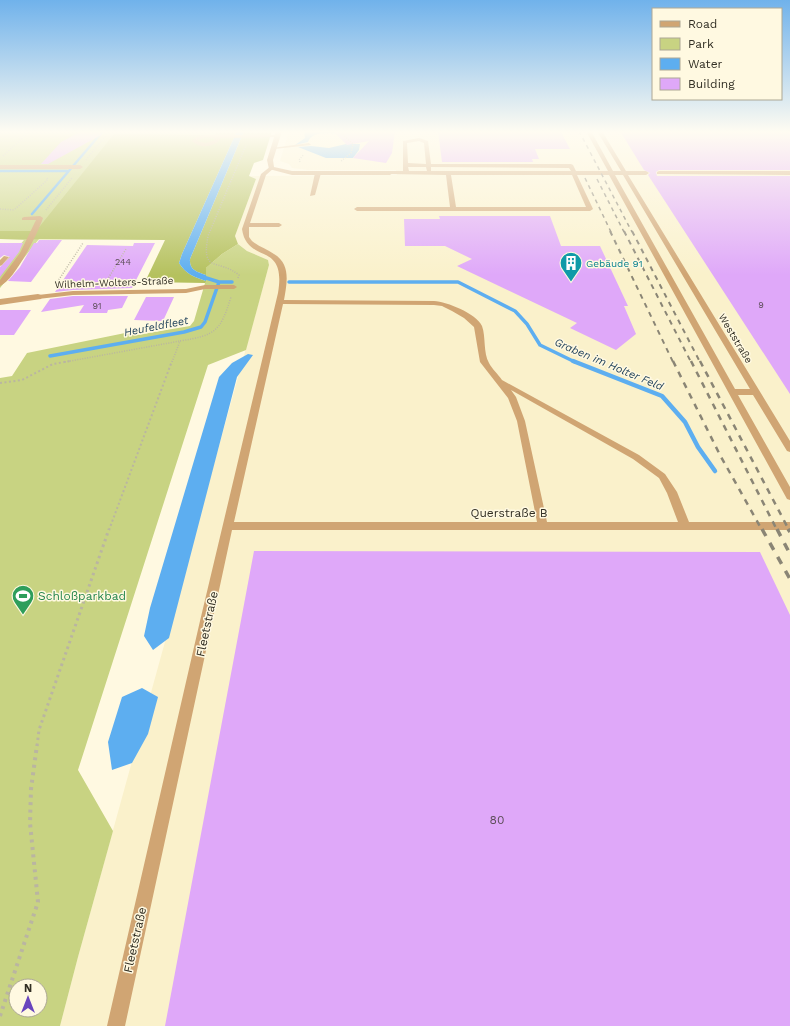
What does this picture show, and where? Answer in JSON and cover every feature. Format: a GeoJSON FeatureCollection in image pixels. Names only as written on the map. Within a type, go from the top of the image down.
{"type":"FeatureCollection","features":[{"type":"Feature","properties":{"kind":"street","name":"Wilhelm-Wolters-Straße"},"geometry":{"type":"LineString","coordinates":[[0,302],[38,298]]}},
{"type":"Feature","properties":{"kind":"lane"},"geometry":{"type":"LineString","coordinates":[[262,179],[247,225],[279,225]]}},
{"type":"Feature","properties":{"kind":"lane"},"geometry":{"type":"LineString","coordinates":[[312,195],[316,179]]}},
{"type":"Feature","properties":{"kind":"lane"},"geometry":{"type":"LineString","coordinates":[[449,179],[453,209]]}},
{"type":"Feature","properties":{"kind":"lane"},"geometry":{"type":"LineString","coordinates":[[357,209],[590,209],[577,179]]}},
{"type":"Feature","properties":{"kind":"lane","name":"Weststraße"},"geometry":{"type":"LineString","coordinates":[[613,179],[628,204],[688,294],[756,392],[790,449]]}},
{"type":"Feature","properties":{"kind":"lane","name":"Weststraße"},"geometry":{"type":"LineString","coordinates":[[628,179],[643,204],[688,294],[732,392],[790,496]]}},
{"type":"Feature","properties":{"kind":"lane"},"geometry":{"type":"LineString","coordinates":[[628,204],[643,204]]}},
{"type":"Feature","properties":{"kind":"lane"},"geometry":{"type":"LineString","coordinates":[[0,284],[13,268],[35,234],[40,218],[24,218]]}},
{"type":"Feature","properties":{"kind":"lane","name":"Fleetstraße"},"geometry":{"type":"LineString","coordinates":[[116,1026],[228,526],[280,302],[284,275],[281,264],[273,256],[252,245],[246,239],[245,236],[247,225]]}},
{"type":"Feature","properties":{"kind":"lane"},"geometry":{"type":"LineString","coordinates":[[0,264],[6,257]]}},
{"type":"Feature","properties":{"kind":"lane","name":"Wilhelm-Wolters-Straße"},"geometry":{"type":"LineString","coordinates":[[38,298],[74,293],[186,291],[205,287],[233,287]]}},
{"type":"Feature","properties":{"kind":"lane"},"geometry":{"type":"LineString","coordinates":[[280,302],[425,302],[443,304],[467,316],[478,326],[484,362],[500,380],[516,404],[521,421],[543,526]]}},
{"type":"Feature","properties":{"kind":"lane"},"geometry":{"type":"LineString","coordinates":[[500,380],[636,457],[662,476],[672,492],[686,526]]}},
{"type":"Feature","properties":{"kind":"lane"},"geometry":{"type":"LineString","coordinates":[[732,392],[756,392]]}},
{"type":"Feature","properties":{"kind":"lane","name":"Querstraße B"},"geometry":{"type":"LineString","coordinates":[[228,526],[790,526]]}},
{"type":"Feature","properties":{"kind":"path"},"geometry":{"type":"LineString","coordinates":[[15,209],[20,202],[42,186],[48,179]]}},
{"type":"Feature","properties":{"kind":"path"},"geometry":{"type":"LineString","coordinates":[[0,383],[22,380],[53,364],[202,337],[221,327],[233,287],[239,275],[236,271],[216,266],[208,261],[205,256],[205,247],[231,179]]}},
{"type":"Feature","properties":{"kind":"path"},"geometry":{"type":"LineString","coordinates":[[0,209],[15,209],[24,218]]}},
{"type":"Feature","properties":{"kind":"path"},"geometry":{"type":"LineString","coordinates":[[62,285],[55,286],[83,243]]}},
{"type":"Feature","properties":{"kind":"path"},"geometry":{"type":"LineString","coordinates":[[105,284],[126,249]]}},
{"type":"Feature","properties":{"kind":"path"},"geometry":{"type":"LineString","coordinates":[[0,1016],[38,902],[30,823],[32,789],[39,730],[94,568],[180,341]]}},
{"type":"Feature","properties":{"kind":"shaded area"},"geometry":{"type":"Polygon","coordinates":[[[256,179],[790,179],[790,1026],[60,1026],[269,265],[268,260],[247,251],[238,244],[235,236],[256,179]]]}},
{"type":"Feature","properties":{"kind":"green space"},"geometry":{"type":"Polygon","coordinates":[[[0,179],[141,179],[39,239],[0,288],[0,268],[24,240],[0,239],[0,179]]]}},
{"type":"Feature","properties":{"kind":"green space"},"geometry":{"type":"Polygon","coordinates":[[[78,179],[216,179],[179,263],[187,272],[206,281],[205,283],[145,282],[165,240],[0,239],[0,231],[36,231],[78,179]]]}},
{"type":"Feature","properties":{"kind":"green space"},"geometry":{"type":"Polygon","coordinates":[[[224,179],[256,179],[235,236],[238,244],[222,254],[206,268],[206,275],[197,272],[192,268],[190,259],[224,179]]]}},
{"type":"Feature","properties":{"kind":"green space"},"geometry":{"type":"Polygon","coordinates":[[[238,244],[247,251],[268,260],[269,265],[246,350],[208,365],[78,770],[113,831],[60,1026],[0,1026],[0,378],[12,376],[27,353],[130,332],[137,335],[190,326],[194,321],[205,283],[206,268],[222,254],[238,244]]]}},
{"type":"Feature","properties":{"kind":"water"},"geometry":{"type":"Polygon","coordinates":[[[216,179],[224,179],[190,259],[192,268],[197,272],[206,275],[206,281],[191,275],[184,270],[179,263],[216,179]]]}},
{"type":"Feature","properties":{"kind":"water"},"geometry":{"type":"Polygon","coordinates":[[[248,354],[253,355],[237,377],[169,638],[153,650],[144,636],[150,608],[219,377],[232,363],[248,354]]]}},
{"type":"Feature","properties":{"kind":"water"},"geometry":{"type":"Polygon","coordinates":[[[142,688],[158,697],[148,734],[132,763],[112,770],[108,742],[122,697],[142,688]]]}},
{"type":"Feature","properties":{"kind":"building"},"geometry":{"type":"Polygon","coordinates":[[[651,179],[790,179],[790,394],[651,179]]]}},
{"type":"Feature","properties":{"kind":"building","name":"Gebäude 91"},"geometry":{"type":"Polygon","coordinates":[[[439,216],[550,216],[561,246],[600,246],[628,306],[624,306],[636,334],[616,350],[570,328],[577,323],[457,266],[472,259],[445,246],[405,246],[404,219],[440,219],[439,216]]]}},
{"type":"Feature","properties":{"kind":"building"},"geometry":{"type":"Polygon","coordinates":[[[39,240],[62,240],[31,282],[8,281],[20,267],[34,243],[37,243],[39,240]]]}},
{"type":"Feature","properties":{"kind":"building"},"geometry":{"type":"Polygon","coordinates":[[[0,243],[23,243],[19,252],[0,277],[0,267],[10,257],[4,255],[0,258],[0,243]]]}},
{"type":"Feature","properties":{"kind":"building"},"geometry":{"type":"Polygon","coordinates":[[[134,243],[155,243],[132,288],[55,292],[87,245],[133,246],[134,243]]]}},
{"type":"Feature","properties":{"kind":"building"},"geometry":{"type":"Polygon","coordinates":[[[73,296],[128,296],[122,308],[108,310],[107,313],[79,313],[84,305],[41,312],[50,299],[73,296]]]}},
{"type":"Feature","properties":{"kind":"building"},"geometry":{"type":"Polygon","coordinates":[[[146,297],[174,297],[163,321],[134,320],[146,297]]]}},
{"type":"Feature","properties":{"kind":"building"},"geometry":{"type":"Polygon","coordinates":[[[0,310],[31,310],[14,335],[0,335],[0,310]]]}},
{"type":"Feature","properties":{"kind":"building"},"geometry":{"type":"Polygon","coordinates":[[[254,551],[760,552],[790,615],[790,1026],[165,1026],[254,551]]]}},
{"type":"Feature","properties":{"kind":"waterway"},"geometry":{"type":"LineString","coordinates":[[32,214],[62,179]]}},
{"type":"Feature","properties":{"kind":"waterway","name":"Heufeldfleet"},"geometry":{"type":"LineString","coordinates":[[200,276],[219,282]]}},
{"type":"Feature","properties":{"kind":"waterway","name":"Heufeldfleet"},"geometry":{"type":"LineString","coordinates":[[50,356],[184,332],[201,327],[205,322],[219,282]]}},
{"type":"Feature","properties":{"kind":"waterway","name":"Graben im Holter Feld"},"geometry":{"type":"LineString","coordinates":[[219,282],[232,282]]}},
{"type":"Feature","properties":{"kind":"waterway","name":"Graben im Holter Feld"},"geometry":{"type":"LineString","coordinates":[[289,282],[458,282],[515,311],[527,324],[540,345],[575,362]]}},
{"type":"Feature","properties":{"kind":"waterway","name":"Graben im Holter Feld"},"geometry":{"type":"LineString","coordinates":[[573,361],[662,396],[685,422],[698,447],[715,471]]}},
{"type":"Feature","properties":{"kind":"railway"},"geometry":{"type":"LineString","coordinates":[[585,179],[611,232]]}},
{"type":"Feature","properties":{"kind":"railway"},"geometry":{"type":"LineString","coordinates":[[597,179],[624,232]]}},
{"type":"Feature","properties":{"kind":"railway"},"geometry":{"type":"LineString","coordinates":[[604,179],[632,232]]}},
{"type":"Feature","properties":{"kind":"railway"},"geometry":{"type":"LineString","coordinates":[[610,231],[673,362]]}},
{"type":"Feature","properties":{"kind":"railway"},"geometry":{"type":"LineString","coordinates":[[624,231],[691,362]]}},
{"type":"Feature","properties":{"kind":"railway"},"geometry":{"type":"LineString","coordinates":[[632,231],[700,362]]}},
{"type":"Feature","properties":{"kind":"railway"},"geometry":{"type":"LineString","coordinates":[[673,361],[720,455],[762,530]]}},
{"type":"Feature","properties":{"kind":"railway"},"geometry":{"type":"LineString","coordinates":[[691,361],[777,530]]}},
{"type":"Feature","properties":{"kind":"railway"},"geometry":{"type":"LineString","coordinates":[[700,361],[789,530]]}},
{"type":"Feature","properties":{"kind":"railway"},"geometry":{"type":"LineString","coordinates":[[762,529],[790,579]]}},
{"type":"Feature","properties":{"kind":"railway"},"geometry":{"type":"LineString","coordinates":[[777,529],[790,554]]}},
{"type":"Feature","properties":{"kind":"place","name":"Gebäude 91"},"geometry":{"type":"Point","coordinates":[571,282]}},
{"type":"Feature","properties":{"kind":"place","name":"Schloßparkbad"},"geometry":{"type":"Point","coordinates":[23,616]}}]}
